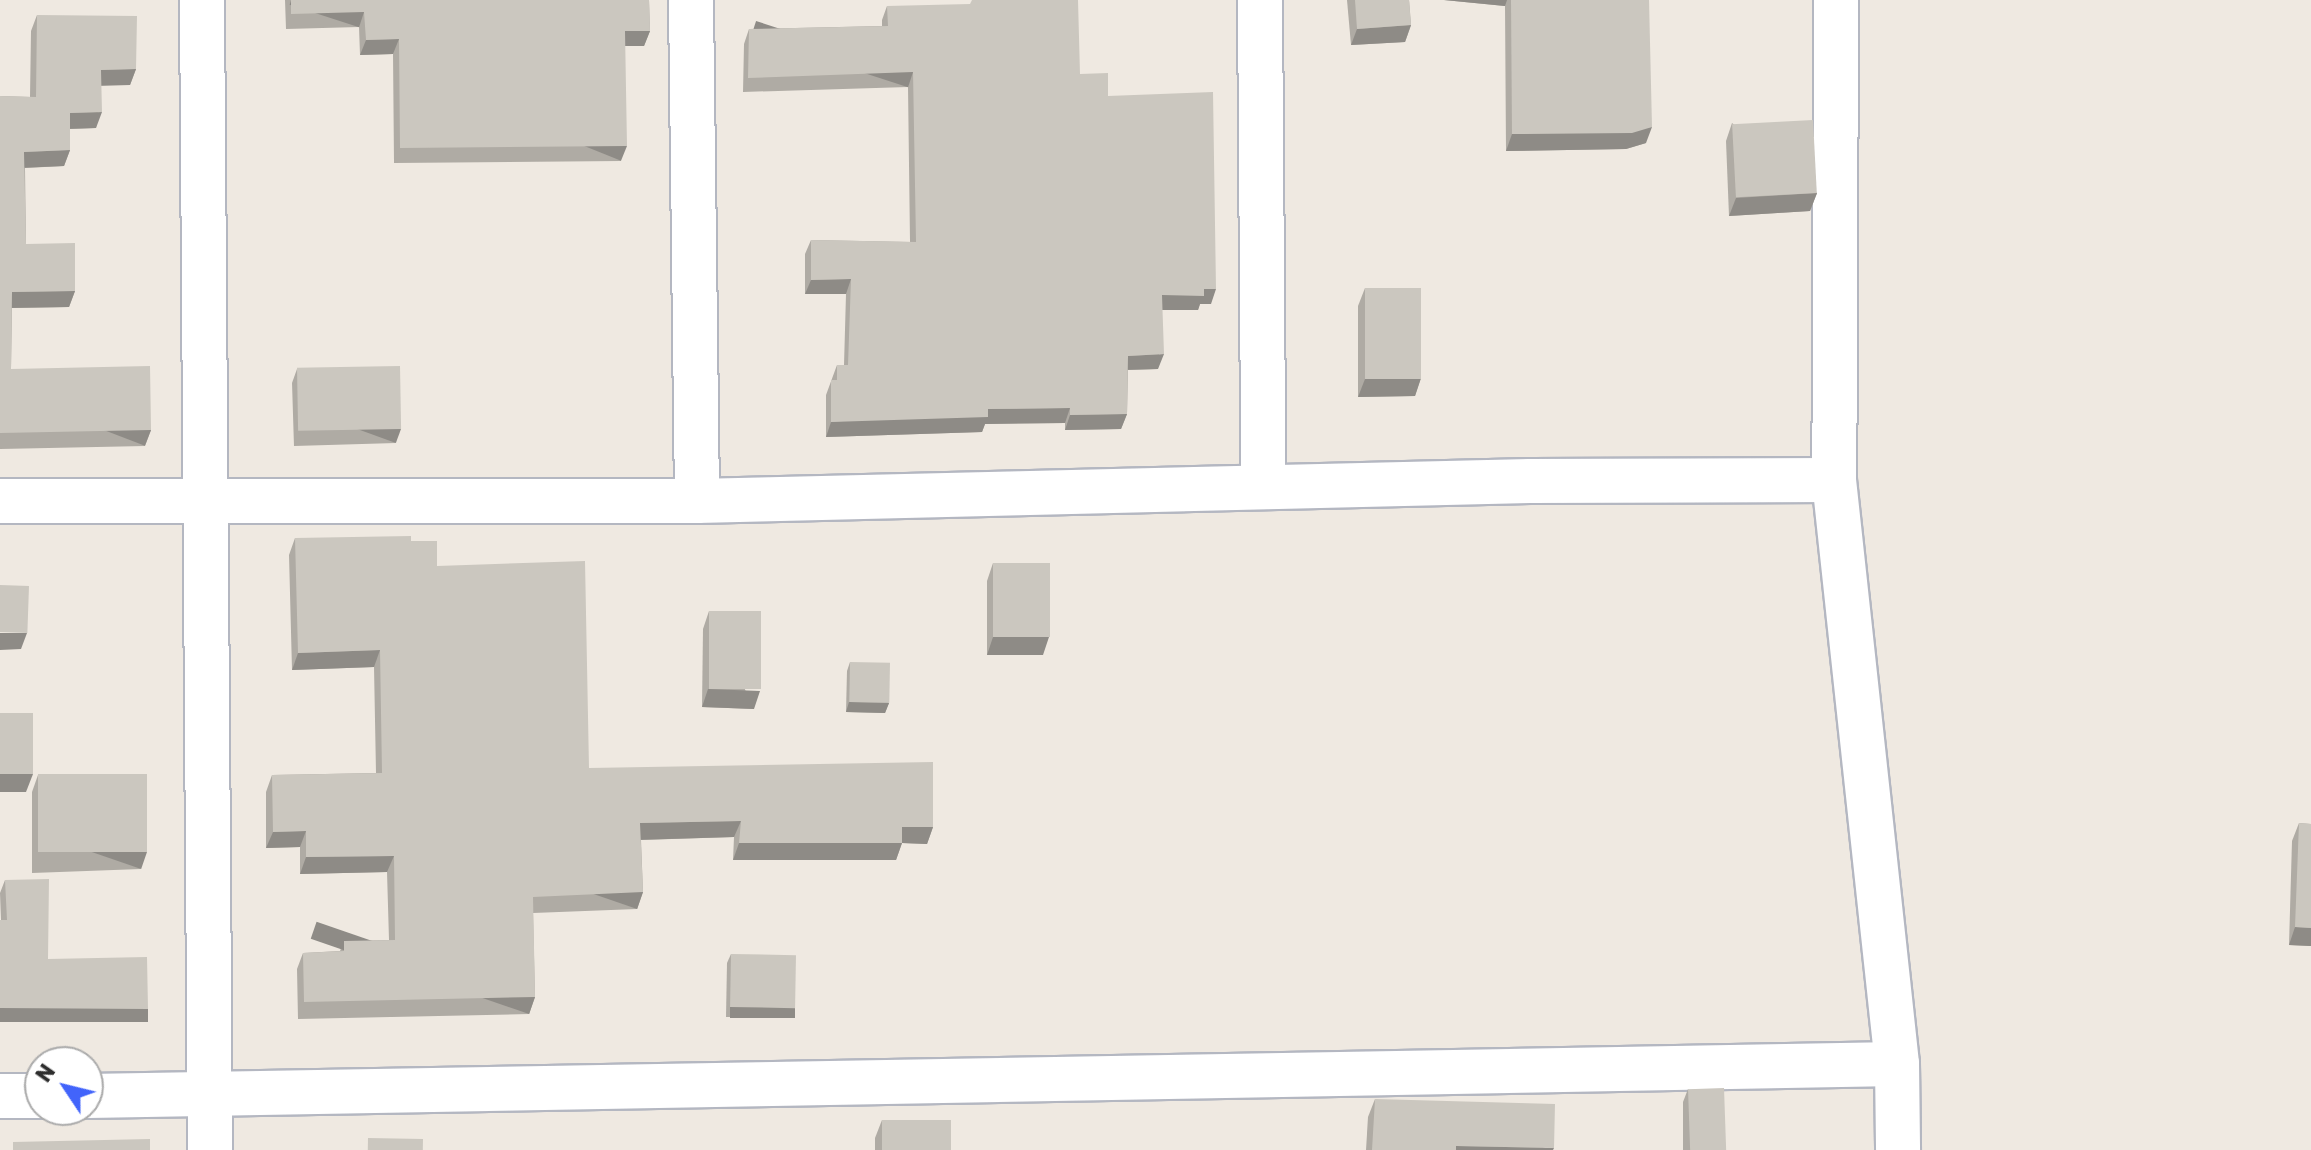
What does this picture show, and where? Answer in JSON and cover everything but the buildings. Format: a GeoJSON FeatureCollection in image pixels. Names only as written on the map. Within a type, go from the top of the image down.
{"type":"FeatureCollection","features":[{"type":"Feature","properties":{"kind":"street"},"geometry":{"type":"LineString","coordinates":[[202,0],[210,1150]]}},
{"type":"Feature","properties":{"kind":"street"},"geometry":{"type":"LineString","coordinates":[[691,0],[697,501]]}},
{"type":"Feature","properties":{"kind":"street"},"geometry":{"type":"LineString","coordinates":[[1260,0],[1263,487]]}},
{"type":"Feature","properties":{"kind":"street"},"geometry":{"type":"LineString","coordinates":[[1836,0],[1834,480],[1897,1064],[1898,1150]]}},
{"type":"Feature","properties":{"kind":"street"},"geometry":{"type":"LineString","coordinates":[[0,501],[697,501],[1263,487],[1834,480]]}},
{"type":"Feature","properties":{"kind":"street"},"geometry":{"type":"LineString","coordinates":[[104,1096],[1897,1064]]}},
{"type":"Feature","properties":{"kind":"street"},"geometry":{"type":"LineString","coordinates":[[0,1096],[24,1096]]}}]}
